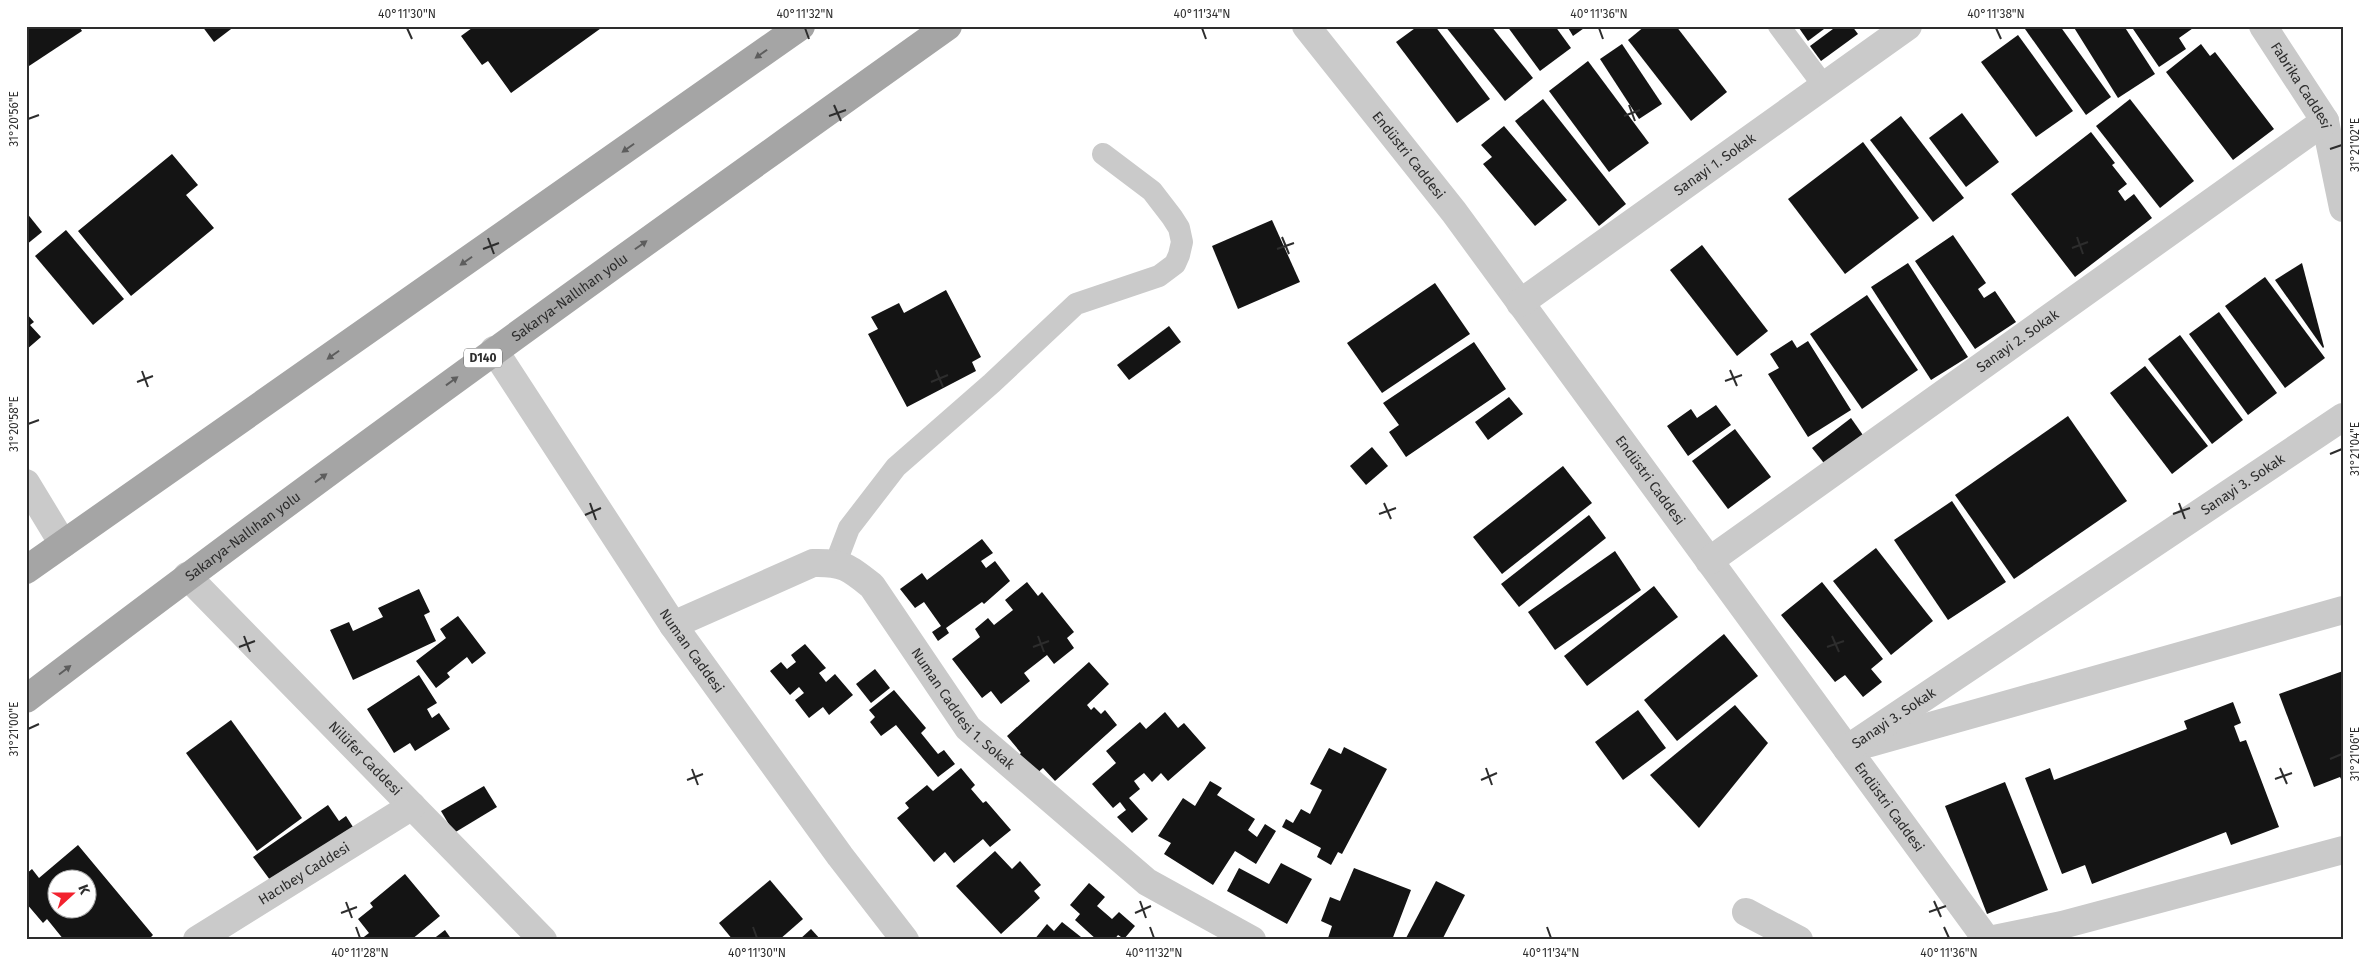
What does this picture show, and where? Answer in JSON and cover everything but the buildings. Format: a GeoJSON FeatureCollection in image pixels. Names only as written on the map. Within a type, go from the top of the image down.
{"type":"FeatureCollection","features":[{"type":"Feature","properties":{"kind":"main road"},"geometry":{"type":"LineString","coordinates":[[26,570],[801,26]]}},
{"type":"Feature","properties":{"kind":"main road","name":"Sakarya-Nallıhan yolu"},"geometry":{"type":"LineString","coordinates":[[26,699],[187,576],[494,350],[948,26]]}},
{"type":"Feature","properties":{"kind":"street","name":"Endüstri Caddesi"},"geometry":{"type":"LineString","coordinates":[[1306,26],[1454,212],[1988,940],[2062,925],[2343,850]]}},
{"type":"Feature","properties":{"kind":"street","name":"Sanayi 1. Sokak"},"geometry":{"type":"LineString","coordinates":[[1520,303],[1908,26]]}},
{"type":"Feature","properties":{"kind":"street","name":"Fabrika Caddesi"},"geometry":{"type":"LineString","coordinates":[[2263,26],[2325,121],[2343,208]]}},
{"type":"Feature","properties":{"kind":"street","name":"Sanayi 2. Sokak"},"geometry":{"type":"LineString","coordinates":[[1709,561],[2325,121]]}},
{"type":"Feature","properties":{"kind":"street","name":"Numan Caddesi"},"geometry":{"type":"LineString","coordinates":[[494,350],[673,624],[840,856],[905,940]]}},
{"type":"Feature","properties":{"kind":"street","name":"Sanayi 3. Sokak"},"geometry":{"type":"LineString","coordinates":[[1847,749],[2343,417]]}},
{"type":"Feature","properties":{"kind":"street"},"geometry":{"type":"LineString","coordinates":[[26,483],[64,544]]}},
{"type":"Feature","properties":{"kind":"street"},"geometry":{"type":"LineString","coordinates":[[673,624],[813,563],[836,562]]}},
{"type":"Feature","properties":{"kind":"street","name":"Numan Caddesi 1. Sokak"},"geometry":{"type":"LineString","coordinates":[[836,562],[856,572],[872,586],[968,728],[1147,882],[1252,940]]}},
{"type":"Feature","properties":{"kind":"street","name":"Nilüfer Caddesi"},"geometry":{"type":"LineString","coordinates":[[187,576],[543,940]]}},
{"type":"Feature","properties":{"kind":"street","name":"Sanayi 3. Sokak"},"geometry":{"type":"LineString","coordinates":[[1847,749],[2343,610]]}},
{"type":"Feature","properties":{"kind":"street","name":"Hacıbey Caddesi"},"geometry":{"type":"LineString","coordinates":[[197,940],[412,806]]}},
{"type":"Feature","properties":{"kind":"street"},"geometry":{"type":"LineString","coordinates":[[1746,912],[1799,940]]}},
{"type":"Feature","properties":{"kind":"lane"},"geometry":{"type":"LineString","coordinates":[[1779,26],[1824,86]]}},
{"type":"Feature","properties":{"kind":"lane"},"geometry":{"type":"LineString","coordinates":[[836,562],[849,528],[896,467],[992,383],[1076,304],[1159,276],[1175,264],[1182,242],[1179,228],[1172,217],[1152,191],[1103,154]]}}]}
